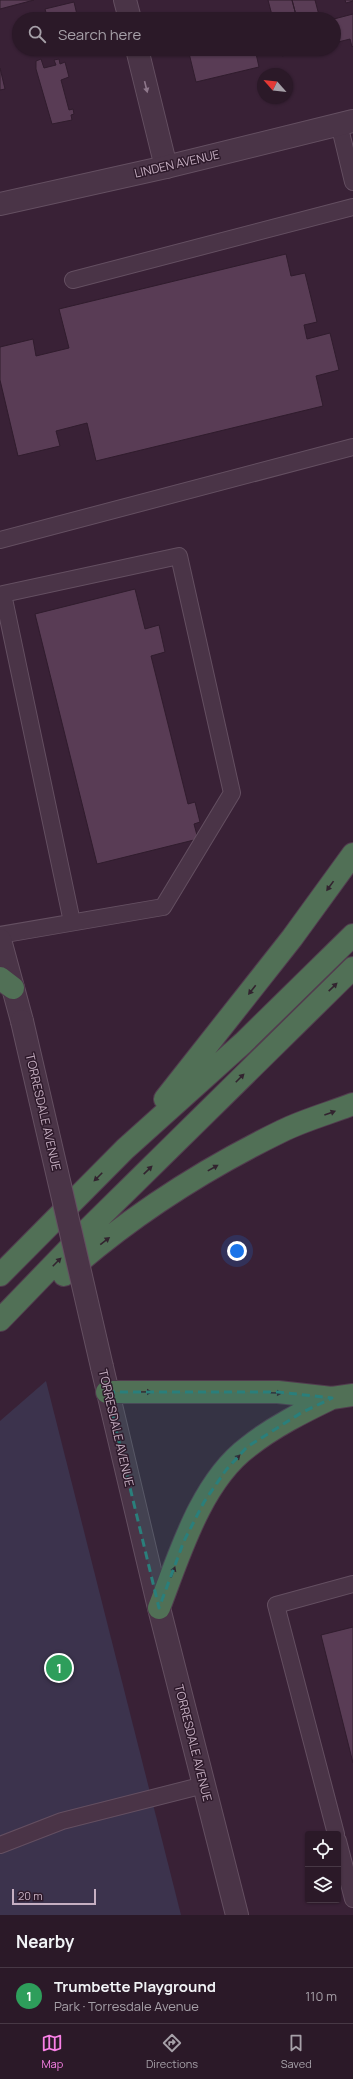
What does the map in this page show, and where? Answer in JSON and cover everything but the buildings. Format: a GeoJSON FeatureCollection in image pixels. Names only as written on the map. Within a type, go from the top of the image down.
{"type":"FeatureCollection","features":[{"type":"Feature","properties":{"kind":"highway"},"geometry":{"type":"LineString","coordinates":[[125,1149],[292,938],[353,854]]}},
{"type":"Feature","properties":{"kind":"highway"},"geometry":{"type":"LineString","coordinates":[[0,1275],[125,1149],[243,1043],[353,935]]}},
{"type":"Feature","properties":{"kind":"highway"},"geometry":{"type":"LineString","coordinates":[[0,1320],[88,1229],[353,968]]}},
{"type":"Feature","properties":{"kind":"highway"},"geometry":{"type":"LineString","coordinates":[[0,1328],[110,1237],[146,1211],[201,1175],[283,1130],[353,1104]]}},
{"type":"Feature","properties":{"kind":"highway"},"geometry":{"type":"LineString","coordinates":[[107,1392],[278,1392],[343,1396]]}},
{"type":"Feature","properties":{"kind":"highway"},"geometry":{"type":"LineString","coordinates":[[159,1608],[184,1541],[204,1502],[226,1470],[247,1447],[300,1413],[343,1396]]}},
{"type":"Feature","properties":{"kind":"street"},"geometry":{"type":"LineString","coordinates":[[125,0],[128,12]]}},
{"type":"Feature","properties":{"kind":"street"},"geometry":{"type":"LineString","coordinates":[[139,56],[166,167]]}},
{"type":"Feature","properties":{"kind":"street","name":"LINDEN AVENUE"},"geometry":{"type":"LineString","coordinates":[[0,204],[166,167],[346,123]]}},
{"type":"Feature","properties":{"kind":"street","name":"TORRESDALE AVENUE"},"geometry":{"type":"LineString","coordinates":[[0,940],[6,983],[22,1021],[107,1392],[159,1608],[237,1915]]}},
{"type":"Feature","properties":{"kind":"lane"},"geometry":{"type":"LineString","coordinates":[[346,123],[353,182]]}},
{"type":"Feature","properties":{"kind":"lane"},"geometry":{"type":"LineString","coordinates":[[74,280],[353,207]]}},
{"type":"Feature","properties":{"kind":"lane"},"geometry":{"type":"LineString","coordinates":[[0,540],[353,447]]}},
{"type":"Feature","properties":{"kind":"lane"},"geometry":{"type":"LineString","coordinates":[[0,935],[163,907],[232,793],[179,556],[3,594],[5,629],[72,922]]}},
{"type":"Feature","properties":{"kind":"lane"},"geometry":{"type":"LineString","coordinates":[[335,1831],[276,1605],[353,1584]]}},
{"type":"Feature","properties":{"kind":"lane"},"geometry":{"type":"LineString","coordinates":[[0,1845],[62,1821],[204,1785]]}},
{"type":"Feature","properties":{"kind":"lane"},"geometry":{"type":"LineString","coordinates":[[341,1849],[350,1872],[353,1899]]}},
{"type":"Feature","properties":{"kind":"highlighted area"},"geometry":{"type":"Polygon","coordinates":[[[107,1392],[278,1392],[332,1398],[301,1413],[247,1447],[226,1470],[204,1502],[184,1541],[159,1608],[107,1392]]]}},
{"type":"Feature","properties":{"kind":"shaded area"},"geometry":{"type":"Polygon","coordinates":[[[46,1381],[181,1915],[0,1915],[0,1421],[46,1381]]]}},
{"type":"Feature","properties":{"kind":"place","name":"Trumbette Playground"},"geometry":{"type":"Point","coordinates":[59,1668]}}]}
